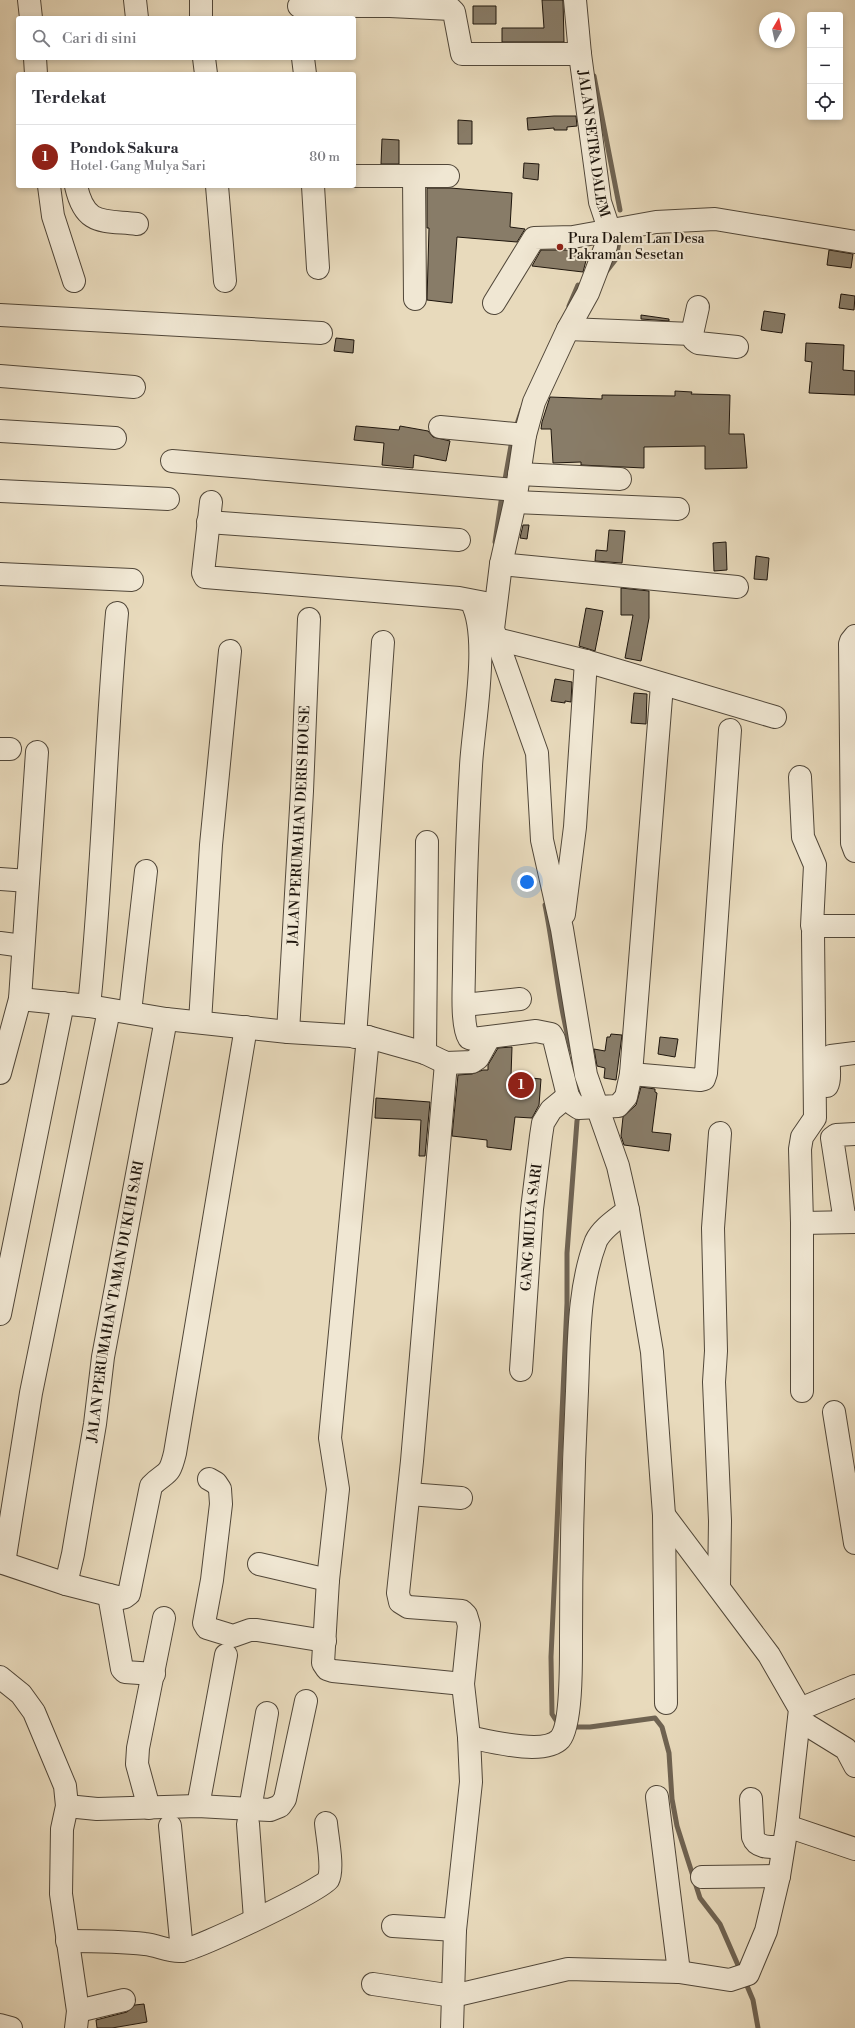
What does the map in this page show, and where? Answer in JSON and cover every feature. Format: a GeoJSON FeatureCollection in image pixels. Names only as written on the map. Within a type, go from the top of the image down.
{"type":"FeatureCollection","features":[{"type":"Feature","properties":{"kind":"street"},"geometry":{"type":"LineString","coordinates":[[29,0],[31,16]]}},
{"type":"Feature","properties":{"kind":"street"},"geometry":{"type":"LineString","coordinates":[[135,0],[137,16]]}},
{"type":"Feature","properties":{"kind":"street"},"geometry":{"type":"LineString","coordinates":[[201,0],[201,16]]}},
{"type":"Feature","properties":{"kind":"street","name":"JALAN SETRA DALEM"},"geometry":{"type":"LineString","coordinates":[[575,0],[580,54],[600,202],[609,229],[678,220],[716,219],[855,242]]}},
{"type":"Feature","properties":{"kind":"street"},"geometry":{"type":"LineString","coordinates":[[299,8],[390,6],[451,9],[454,12],[462,54],[580,54]]}},
{"type":"Feature","properties":{"kind":"street"},"geometry":{"type":"LineString","coordinates":[[35,60],[36,72]]}},
{"type":"Feature","properties":{"kind":"street"},"geometry":{"type":"LineString","coordinates":[[204,60],[206,72]]}},
{"type":"Feature","properties":{"kind":"street"},"geometry":{"type":"LineString","coordinates":[[304,60],[305,72]]}},
{"type":"Feature","properties":{"kind":"street"},"geometry":{"type":"LineString","coordinates":[[356,176],[448,176]]}},
{"type":"Feature","properties":{"kind":"street"},"geometry":{"type":"LineString","coordinates":[[414,177],[415,299]]}},
{"type":"Feature","properties":{"kind":"street"},"geometry":{"type":"LineString","coordinates":[[49,188],[53,216],[74,281]]}},
{"type":"Feature","properties":{"kind":"street"},"geometry":{"type":"LineString","coordinates":[[77,188],[81,205],[88,214],[100,220],[137,224]]}},
{"type":"Feature","properties":{"kind":"street"},"geometry":{"type":"LineString","coordinates":[[217,188],[225,281]]}},
{"type":"Feature","properties":{"kind":"street"},"geometry":{"type":"LineString","coordinates":[[313,188],[318,268]]}},
{"type":"Feature","properties":{"kind":"street"},"geometry":{"type":"LineString","coordinates":[[494,303],[534,238],[576,237],[609,229],[606,246],[588,293],[568,329],[518,434],[501,564],[484,603],[479,626],[480,655],[471,764],[465,890],[464,1005],[466,1034],[469,1038],[489,1038],[536,1031],[551,1034],[585,1105],[618,1166],[628,1210],[652,1352],[664,1514],[666,1703]]}},
{"type":"Feature","properties":{"kind":"street"},"geometry":{"type":"LineString","coordinates":[[698,307],[692,334],[694,340],[698,343],[737,347]]}},
{"type":"Feature","properties":{"kind":"street"},"geometry":{"type":"LineString","coordinates":[[0,315],[322,333]]}},
{"type":"Feature","properties":{"kind":"street"},"geometry":{"type":"LineString","coordinates":[[568,329],[692,334]]}},
{"type":"Feature","properties":{"kind":"street"},"geometry":{"type":"LineString","coordinates":[[0,376],[134,387]]}},
{"type":"Feature","properties":{"kind":"street"},"geometry":{"type":"LineString","coordinates":[[440,427],[518,434]]}},
{"type":"Feature","properties":{"kind":"street"},"geometry":{"type":"LineString","coordinates":[[0,431],[115,438]]}},
{"type":"Feature","properties":{"kind":"street"},"geometry":{"type":"LineString","coordinates":[[172,461],[511,489],[678,509]]}},
{"type":"Feature","properties":{"kind":"street"},"geometry":{"type":"LineString","coordinates":[[511,489],[620,479]]}},
{"type":"Feature","properties":{"kind":"street"},"geometry":{"type":"LineString","coordinates":[[0,491],[168,499]]}},
{"type":"Feature","properties":{"kind":"street"},"geometry":{"type":"LineString","coordinates":[[459,540],[209,512],[203,573],[205,577],[209,578],[459,598],[484,603]]}},
{"type":"Feature","properties":{"kind":"street"},"geometry":{"type":"LineString","coordinates":[[501,564],[737,587]]}},
{"type":"Feature","properties":{"kind":"street"},"geometry":{"type":"LineString","coordinates":[[0,574],[132,580]]}},
{"type":"Feature","properties":{"kind":"street"},"geometry":{"type":"LineString","coordinates":[[484,603],[537,753],[542,840],[562,929],[586,1075],[585,1105]]}},
{"type":"Feature","properties":{"kind":"street"},"geometry":{"type":"LineString","coordinates":[[117,613],[110,688],[97,933],[99,1008],[2,1562],[66,1584],[109,1595],[121,1598],[129,1594],[151,1486],[158,1479],[167,1475],[171,1468],[246,1027]]}},
{"type":"Feature","properties":{"kind":"street","name":"JALAN PERUMAHAN DERIS HOUSE"},"geometry":{"type":"LineString","coordinates":[[288,1032],[302,791],[309,619]]}},
{"type":"Feature","properties":{"kind":"street"},"geometry":{"type":"LineString","coordinates":[[855,636],[850,641],[850,644],[852,843],[855,851]]}},
{"type":"Feature","properties":{"kind":"street"},"geometry":{"type":"LineString","coordinates":[[496,639],[586,661],[662,685],[775,717]]}},
{"type":"Feature","properties":{"kind":"street"},"geometry":{"type":"LineString","coordinates":[[383,642],[361,1037],[330,1438],[338,1489],[328,1580],[323,1663],[327,1669],[333,1671],[463,1684]]}},
{"type":"Feature","properties":{"kind":"street"},"geometry":{"type":"LineString","coordinates":[[200,1022],[211,845],[230,651]]}},
{"type":"Feature","properties":{"kind":"street"},"geometry":{"type":"LineString","coordinates":[[562,929],[574,827],[586,661]]}},
{"type":"Feature","properties":{"kind":"street"},"geometry":{"type":"LineString","coordinates":[[585,1105],[612,1107],[622,1103],[626,1097],[631,1074],[662,685]]}},
{"type":"Feature","properties":{"kind":"street"},"geometry":{"type":"LineString","coordinates":[[631,1074],[700,1080],[704,1079],[706,1073],[730,730]]}},
{"type":"Feature","properties":{"kind":"street"},"geometry":{"type":"LineString","coordinates":[[0,1073],[20,999],[37,752]]}},
{"type":"Feature","properties":{"kind":"street"},"geometry":{"type":"LineString","coordinates":[[800,777],[803,836],[815,865],[812,926],[855,926]]}},
{"type":"Feature","properties":{"kind":"street"},"geometry":{"type":"LineString","coordinates":[[426,1053],[427,842]]}},
{"type":"Feature","properties":{"kind":"street"},"geometry":{"type":"LineString","coordinates":[[130,1012],[146,871]]}},
{"type":"Feature","properties":{"kind":"street"},"geometry":{"type":"LineString","coordinates":[[0,879],[28,881]]}},
{"type":"Feature","properties":{"kind":"street"},"geometry":{"type":"LineString","coordinates":[[802,1391],[802,1223],[800,1149],[802,1137],[815,1118],[814,933]]}},
{"type":"Feature","properties":{"kind":"street"},"geometry":{"type":"LineString","coordinates":[[0,943],[23,946]]}},
{"type":"Feature","properties":{"kind":"street"},"geometry":{"type":"LineString","coordinates":[[20,999],[130,1012],[166,1019],[288,1032],[361,1037],[426,1053],[446,1063],[472,1062],[478,1058],[489,1038]]}},
{"type":"Feature","properties":{"kind":"street"},"geometry":{"type":"LineString","coordinates":[[464,1005],[520,999]]}},
{"type":"Feature","properties":{"kind":"street"},"geometry":{"type":"LineString","coordinates":[[0,1314],[63,1003]]}},
{"type":"Feature","properties":{"kind":"street","name":"JALAN PERUMAHAN TAMAN DUKUH SARI"},"geometry":{"type":"LineString","coordinates":[[66,1584],[73,1554],[95,1424],[103,1357],[166,1019]]}},
{"type":"Feature","properties":{"kind":"street"},"geometry":{"type":"LineString","coordinates":[[815,1088],[825,1087],[828,1085],[829,1059],[831,1056],[855,1053]]}},
{"type":"Feature","properties":{"kind":"street"},"geometry":{"type":"LineString","coordinates":[[446,1063],[409,1494],[400,1559],[398,1593],[400,1602],[408,1606],[462,1611],[466,1615],[469,1625],[463,1684],[469,1737],[471,1782],[455,1930],[452,2028]]}},
{"type":"Feature","properties":{"kind":"street","name":"GANG MULYA SARI"},"geometry":{"type":"LineString","coordinates":[[521,1370],[532,1209],[540,1136],[543,1123],[551,1110],[585,1105]]}},
{"type":"Feature","properties":{"kind":"street"},"geometry":{"type":"LineString","coordinates":[[719,1587],[720,1521],[714,1382],[716,1351],[713,1228],[720,1133]]}},
{"type":"Feature","properties":{"kind":"street"},"geometry":{"type":"LineString","coordinates":[[802,1223],[850,1222],[832,1138],[836,1135],[855,1134]]}},
{"type":"Feature","properties":{"kind":"street"},"geometry":{"type":"LineString","coordinates":[[469,1737],[527,1747],[548,1746],[559,1740],[566,1723],[571,1677],[572,1505],[580,1317],[588,1270],[597,1240],[612,1222],[628,1210]]}},
{"type":"Feature","properties":{"kind":"street"},"geometry":{"type":"LineString","coordinates":[[834,1412],[855,1543]]}},
{"type":"Feature","properties":{"kind":"street"},"geometry":{"type":"LineString","coordinates":[[209,1479],[216,1483],[220,1489],[221,1504],[212,1580],[204,1622],[207,1628],[233,1636],[250,1630],[257,1630],[325,1641]]}},
{"type":"Feature","properties":{"kind":"street"},"geometry":{"type":"LineString","coordinates":[[409,1494],[461,1498]]}},
{"type":"Feature","properties":{"kind":"street"},"geometry":{"type":"LineString","coordinates":[[664,1514],[769,1655],[800,1714],[846,1749],[855,1766]]}},
{"type":"Feature","properties":{"kind":"street"},"geometry":{"type":"LineString","coordinates":[[259,1564],[328,1580]]}},
{"type":"Feature","properties":{"kind":"street"},"geometry":{"type":"LineString","coordinates":[[109,1595],[122,1669],[125,1672],[154,1674]]}},
{"type":"Feature","properties":{"kind":"street"},"geometry":{"type":"LineString","coordinates":[[149,1808],[137,1764],[138,1748],[164,1618]]}},
{"type":"Feature","properties":{"kind":"street"},"geometry":{"type":"LineString","coordinates":[[198,1806],[226,1655]]}},
{"type":"Feature","properties":{"kind":"street"},"geometry":{"type":"LineString","coordinates":[[0,1677],[21,1694],[34,1712],[65,1786],[67,1806],[62,1829],[61,1894],[77,2019],[124,2000]]}},
{"type":"Feature","properties":{"kind":"street"},"geometry":{"type":"LineString","coordinates":[[800,1714],[855,1686]]}},
{"type":"Feature","properties":{"kind":"street"},"geometry":{"type":"LineString","coordinates":[[67,1806],[98,1809],[198,1806],[249,1817],[280,1806],[285,1799],[306,1701]]}},
{"type":"Feature","properties":{"kind":"street"},"geometry":{"type":"LineString","coordinates":[[255,1920],[249,1817],[266,1713]]}},
{"type":"Feature","properties":{"kind":"street"},"geometry":{"type":"LineString","coordinates":[[373,1984],[453,1996],[568,1969],[679,1972],[739,1977],[766,1931],[779,1876],[787,1826],[800,1714]]}},
{"type":"Feature","properties":{"kind":"street"},"geometry":{"type":"LineString","coordinates":[[656,1797],[679,1972]]}},
{"type":"Feature","properties":{"kind":"street"},"geometry":{"type":"LineString","coordinates":[[751,1799],[753,1837],[755,1842],[760,1846],[783,1848]]}},
{"type":"Feature","properties":{"kind":"street"},"geometry":{"type":"LineString","coordinates":[[66,1941],[108,1940],[147,1944],[182,1951],[255,1920],[327,1883],[330,1874],[326,1823]]}},
{"type":"Feature","properties":{"kind":"street"},"geometry":{"type":"LineString","coordinates":[[170,1826],[182,1951]]}},
{"type":"Feature","properties":{"kind":"street"},"geometry":{"type":"LineString","coordinates":[[787,1826],[855,1849]]}},
{"type":"Feature","properties":{"kind":"street"},"geometry":{"type":"LineString","coordinates":[[702,1877],[779,1876]]}},
{"type":"Feature","properties":{"kind":"street"},"geometry":{"type":"LineString","coordinates":[[393,1926],[455,1930]]}},
{"type":"Feature","properties":{"kind":"street"},"geometry":{"type":"LineString","coordinates":[[0,2025],[11,2028]]}},
{"type":"Feature","properties":{"kind":"building"},"geometry":{"type":"Polygon","coordinates":[[[542,0],[563,0],[564,42],[502,42],[502,28],[544,28],[542,0]]]}},
{"type":"Feature","properties":{"kind":"building"},"geometry":{"type":"Polygon","coordinates":[[[473,6],[496,6],[496,24],[473,24],[473,6]]]}},
{"type":"Feature","properties":{"kind":"building"},"geometry":{"type":"Polygon","coordinates":[[[576,116],[577,126],[567,127],[567,130],[554,130],[554,128],[528,130],[527,118],[576,116]]]}},
{"type":"Feature","properties":{"kind":"building"},"geometry":{"type":"Polygon","coordinates":[[[458,120],[472,121],[472,144],[458,144],[458,120]]]}},
{"type":"Feature","properties":{"kind":"building"},"geometry":{"type":"Polygon","coordinates":[[[382,139],[399,140],[399,164],[381,164],[382,139]]]}},
{"type":"Feature","properties":{"kind":"building"},"geometry":{"type":"Polygon","coordinates":[[[524,163],[539,164],[538,180],[523,178],[524,163]]]}},
{"type":"Feature","properties":{"kind":"building"},"geometry":{"type":"Polygon","coordinates":[[[427,188],[450,188],[512,193],[510,227],[525,229],[517,242],[457,237],[452,303],[427,300],[429,228],[427,228],[427,188]]]}},
{"type":"Feature","properties":{"kind":"building"},"geometry":{"type":"Polygon","coordinates":[[[541,250],[566,250],[588,253],[583,272],[532,266],[541,250]]]}},
{"type":"Feature","properties":{"kind":"building"},"geometry":{"type":"Polygon","coordinates":[[[829,250],[853,254],[851,268],[827,265],[829,250]]]}},
{"type":"Feature","properties":{"kind":"building"},"geometry":{"type":"Polygon","coordinates":[[[841,294],[855,296],[854,310],[839,308],[841,294]]]}},
{"type":"Feature","properties":{"kind":"building"},"geometry":{"type":"Polygon","coordinates":[[[764,311],[785,314],[782,333],[761,330],[764,311]]]}},
{"type":"Feature","properties":{"kind":"building"},"geometry":{"type":"Polygon","coordinates":[[[641,315],[669,319],[669,321],[641,319],[641,315]]]}},
{"type":"Feature","properties":{"kind":"building"},"geometry":{"type":"Polygon","coordinates":[[[336,338],[354,340],[353,353],[334,351],[336,338]]]}},
{"type":"Feature","properties":{"kind":"building"},"geometry":{"type":"Polygon","coordinates":[[[806,343],[844,345],[843,370],[855,371],[855,395],[809,393],[812,362],[805,361],[806,343]]]}},
{"type":"Feature","properties":{"kind":"building"},"geometry":{"type":"Polygon","coordinates":[[[675,391],[692,392],[691,394],[730,395],[729,434],[744,434],[747,468],[705,469],[705,446],[644,447],[644,468],[581,465],[581,462],[553,463],[551,429],[541,429],[550,397],[602,399],[602,395],[675,396],[675,391]]]}},
{"type":"Feature","properties":{"kind":"building"},"geometry":{"type":"Polygon","coordinates":[[[356,426],[399,430],[400,426],[428,431],[433,437],[450,441],[446,461],[414,455],[413,468],[382,465],[384,443],[354,440],[356,426]]]}},
{"type":"Feature","properties":{"kind":"building"},"geometry":{"type":"Polygon","coordinates":[[[523,525],[529,525],[527,539],[520,538],[523,525]]]}},
{"type":"Feature","properties":{"kind":"building"},"geometry":{"type":"Polygon","coordinates":[[[609,530],[625,531],[622,563],[595,561],[596,550],[607,551],[609,530]]]}},
{"type":"Feature","properties":{"kind":"building"},"geometry":{"type":"Polygon","coordinates":[[[726,542],[727,570],[714,571],[713,543],[726,542]]]}},
{"type":"Feature","properties":{"kind":"building"},"geometry":{"type":"Polygon","coordinates":[[[756,556],[769,558],[767,580],[754,579],[756,556]]]}},
{"type":"Feature","properties":{"kind":"building"},"geometry":{"type":"Polygon","coordinates":[[[621,588],[649,591],[649,618],[641,661],[625,658],[633,615],[621,615],[621,588]]]}},
{"type":"Feature","properties":{"kind":"building"},"geometry":{"type":"Polygon","coordinates":[[[586,608],[603,611],[595,651],[579,646],[586,608]]]}},
{"type":"Feature","properties":{"kind":"building"},"geometry":{"type":"Polygon","coordinates":[[[555,679],[572,682],[571,702],[565,701],[565,703],[551,701],[555,679]]]}},
{"type":"Feature","properties":{"kind":"building"},"geometry":{"type":"Polygon","coordinates":[[[634,693],[647,694],[646,724],[631,723],[634,693]]]}},
{"type":"Feature","properties":{"kind":"building"},"geometry":{"type":"Polygon","coordinates":[[[611,1034],[622,1035],[616,1080],[604,1078],[605,1068],[597,1066],[594,1049],[605,1051],[607,1037],[610,1037],[611,1034]]]}},
{"type":"Feature","properties":{"kind":"building"},"geometry":{"type":"Polygon","coordinates":[[[660,1037],[678,1039],[675,1057],[658,1054],[660,1037]]]}},
{"type":"Feature","properties":{"kind":"building"},"geometry":{"type":"Polygon","coordinates":[[[512,1047],[511,1076],[541,1079],[539,1105],[532,1118],[515,1117],[511,1150],[487,1147],[487,1140],[452,1136],[458,1075],[472,1074],[483,1070],[488,1070],[488,1065],[498,1048],[512,1047]]]}},
{"type":"Feature","properties":{"kind":"building"},"geometry":{"type":"Polygon","coordinates":[[[641,1087],[655,1089],[655,1092],[657,1093],[652,1132],[671,1134],[669,1151],[624,1145],[621,1136],[623,1117],[636,1105],[641,1087]]]}},
{"type":"Feature","properties":{"kind":"building"},"geometry":{"type":"Polygon","coordinates":[[[376,1098],[430,1102],[425,1156],[419,1156],[421,1120],[375,1118],[376,1098]]]}},
{"type":"Feature","properties":{"kind":"building"},"geometry":{"type":"Polygon","coordinates":[[[144,2004],[147,2022],[112,2028],[97,2028],[96,2020],[127,2012],[135,2005],[144,2004]]]}},
{"type":"Feature","properties":{"kind":"waterway"},"geometry":{"type":"LineString","coordinates":[[594,76],[620,210]]}},
{"type":"Feature","properties":{"kind":"waterway"},"geometry":{"type":"LineString","coordinates":[[606,272],[616,259],[619,242]]}},
{"type":"Feature","properties":{"kind":"waterway"},"geometry":{"type":"LineString","coordinates":[[569,306],[578,285]]}},
{"type":"Feature","properties":{"kind":"waterway"},"geometry":{"type":"LineString","coordinates":[[515,430],[522,409]]}},
{"type":"Feature","properties":{"kind":"waterway"},"geometry":{"type":"LineString","coordinates":[[504,485],[512,440]]}},
{"type":"Feature","properties":{"kind":"waterway"},"geometry":{"type":"LineString","coordinates":[[495,542],[502,495]]}},
{"type":"Feature","properties":{"kind":"waterway"},"geometry":{"type":"LineString","coordinates":[[545,905],[563,1016],[572,1052]]}},
{"type":"Feature","properties":{"kind":"waterway"},"geometry":{"type":"LineString","coordinates":[[559,1725],[552,1714],[551,1657],[567,1303],[567,1253],[577,1121],[579,1112]]}},
{"type":"Feature","properties":{"kind":"waterway"},"geometry":{"type":"LineString","coordinates":[[571,1727],[590,1727],[655,1718],[662,1727],[669,1753],[672,1799],[677,1826],[700,1898],[720,1924],[741,1972]]}},
{"type":"Feature","properties":{"kind":"waterway"},"geometry":{"type":"LineString","coordinates":[[745,1981],[753,2000],[758,2028]]}},
{"type":"Feature","properties":{"kind":"place","name":"Pura Dalem Lan Desa Pakraman Sesetan"},"geometry":{"type":"Point","coordinates":[560,247]}},
{"type":"Feature","properties":{"kind":"place","name":"Pondok Sakura"},"geometry":{"type":"Point","coordinates":[521,1085]}}]}
